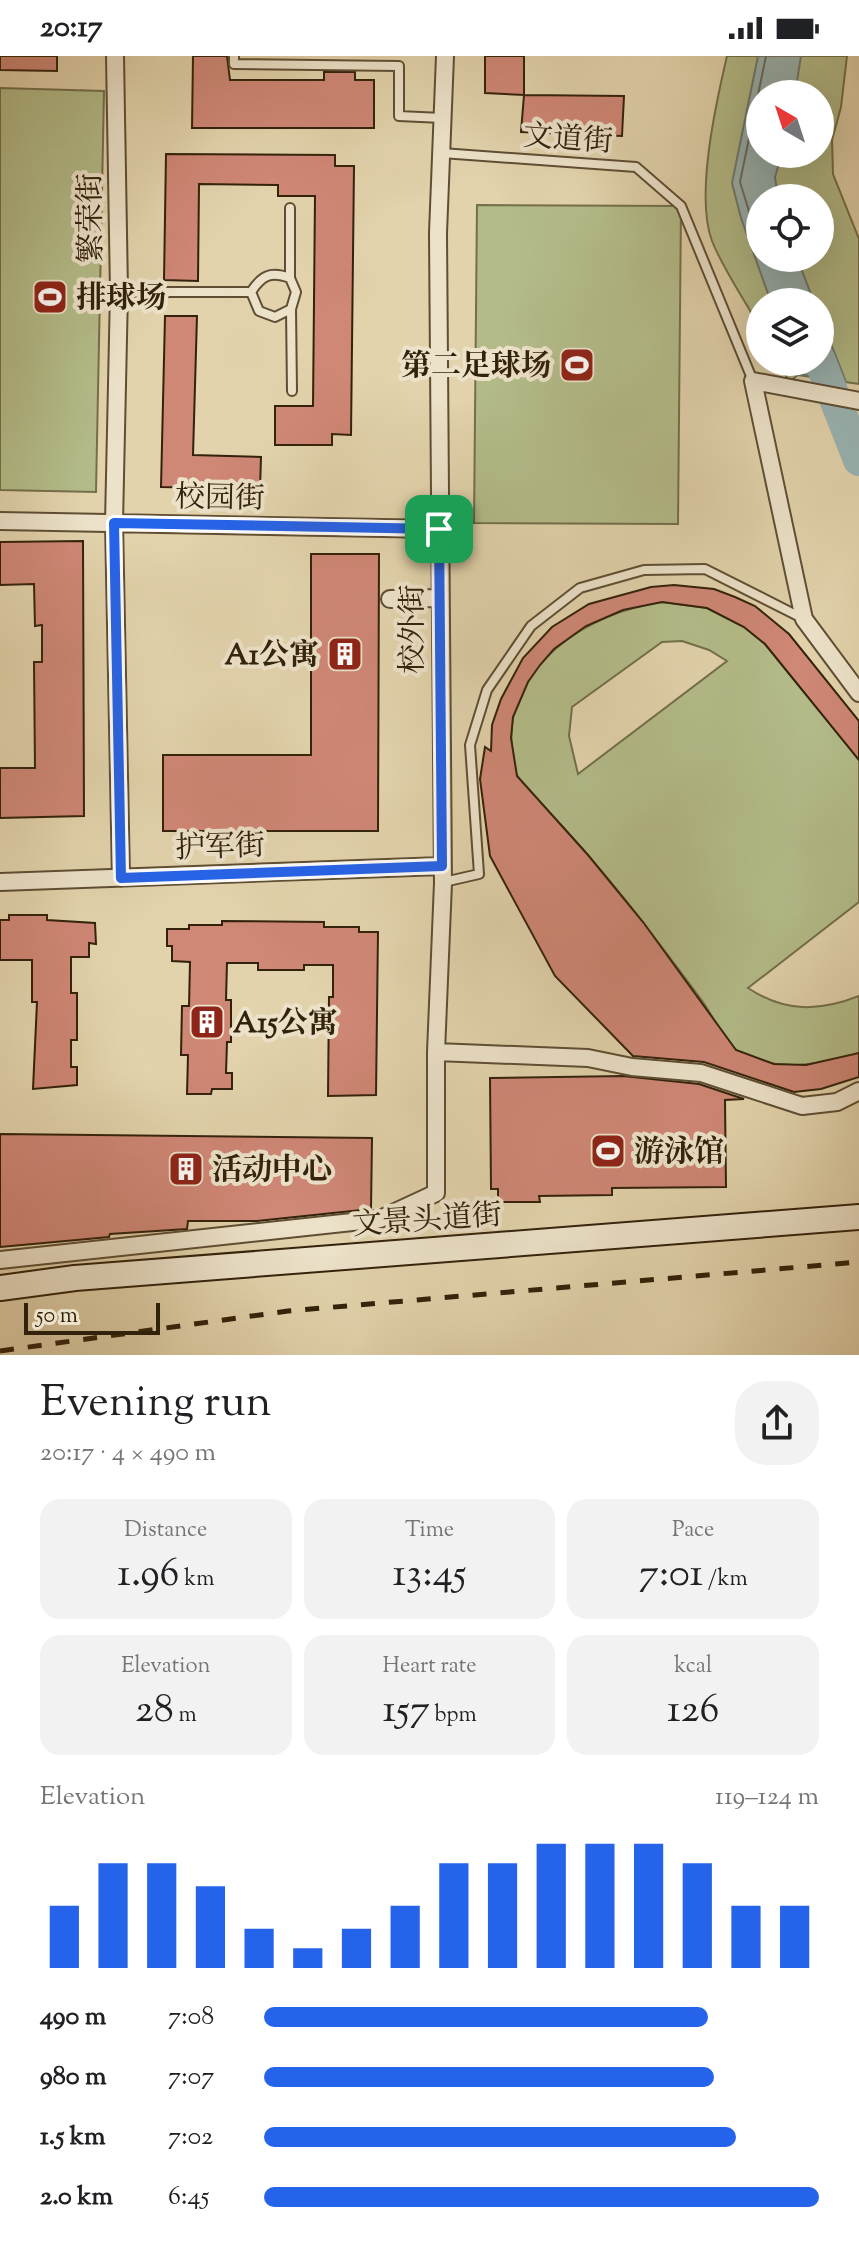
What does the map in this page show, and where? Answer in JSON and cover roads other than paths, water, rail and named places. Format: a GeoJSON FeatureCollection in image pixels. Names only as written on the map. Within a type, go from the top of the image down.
{"type":"FeatureCollection","features":[{"type":"Feature","properties":{"kind":"main road","name":"文景头道街"},"geometry":{"type":"LineString","coordinates":[[0,1288],[75,1278],[858,1217]]}},
{"type":"Feature","properties":{"kind":"street","name":"繁荣街"},"geometry":{"type":"LineString","coordinates":[[115,56],[119,292],[114,523],[121,878]]}},
{"type":"Feature","properties":{"kind":"street","name":"校外街"},"geometry":{"type":"LineString","coordinates":[[0,1260],[380,1219],[436,1193],[436,1052],[442,874],[440,153],[445,56]]}},
{"type":"Feature","properties":{"kind":"street"},"geometry":{"type":"LineString","coordinates":[[859,401],[760,382],[804,619],[859,693]]}},
{"type":"Feature","properties":{"kind":"street","name":"校园街"},"geometry":{"type":"LineString","coordinates":[[0,521],[439,529]]}},
{"type":"Feature","properties":{"kind":"street"},"geometry":{"type":"LineString","coordinates":[[390,599],[439,598]]}},
{"type":"Feature","properties":{"kind":"street","name":"护军街"},"geometry":{"type":"LineString","coordinates":[[0,882],[442,874]]}},
{"type":"Feature","properties":{"kind":"street"},"geometry":{"type":"LineString","coordinates":[[436,1052],[588,1058],[632,1067],[701,1073],[802,1106],[837,1102],[859,1091]]}},
{"type":"Feature","properties":{"kind":"lane"},"geometry":{"type":"LineString","coordinates":[[234,56],[234,64],[399,66],[399,116],[442,118]]}},
{"type":"Feature","properties":{"kind":"lane","name":"文道街"},"geometry":{"type":"LineString","coordinates":[[440,153],[636,167],[681,206],[760,382]]}},
{"type":"Feature","properties":{"kind":"lane"},"geometry":{"type":"LineString","coordinates":[[290,208],[290,278],[296,292],[291,309],[292,391]]}},
{"type":"Feature","properties":{"kind":"lane"},"geometry":{"type":"LineString","coordinates":[[276,273],[290,252]]}},
{"type":"Feature","properties":{"kind":"lane"},"geometry":{"type":"LineString","coordinates":[[251,292],[261,277],[276,273],[290,278]]}},
{"type":"Feature","properties":{"kind":"lane"},"geometry":{"type":"LineString","coordinates":[[119,292],[251,292]]}},
{"type":"Feature","properties":{"kind":"lane"},"geometry":{"type":"LineString","coordinates":[[251,292],[259,311],[275,317],[291,335]]}},
{"type":"Feature","properties":{"kind":"lane"},"geometry":{"type":"LineString","coordinates":[[275,317],[291,309]]}},
{"type":"Feature","properties":{"kind":"lane"},"geometry":{"type":"LineString","coordinates":[[442,874],[479,874],[470,745],[487,690],[531,626],[580,588],[644,570],[705,569],[804,619]]}},
{"type":"Feature","properties":{"kind":"water"},"geometry":{"type":"Polygon","coordinates":[[[758,56],[801,56],[797,80],[753,80],[758,56]]]}},
{"type":"Feature","properties":{"kind":"water"},"geometry":{"type":"Polygon","coordinates":[[[746,115],[746,168],[778,168],[776,184],[746,184],[746,232],[732,183],[746,115]]]}},
{"type":"Feature","properties":{"kind":"water"},"geometry":{"type":"Polygon","coordinates":[[[760,272],[802,272],[809,288],[766,288],[760,272]]]}},
{"type":"Feature","properties":{"kind":"water"},"geometry":{"type":"Polygon","coordinates":[[[834,352],[846,382],[810,376],[834,376],[834,352]]]}},
{"type":"Feature","properties":{"kind":"waterway"},"geometry":{"type":"LineString","coordinates":[[826,376],[859,460]]}},
{"type":"Feature","properties":{"kind":"railway"},"geometry":{"type":"LineString","coordinates":[[0,1351],[288,1311],[859,1262]]}},
{"type":"Feature","properties":{"kind":"place","name":"排球场"},"geometry":{"type":"Point","coordinates":[50,297]}},
{"type":"Feature","properties":{"kind":"place","name":"第二足球场"},"geometry":{"type":"Point","coordinates":[577,365]}},
{"type":"Feature","properties":{"kind":"place","name":"A1公寓"},"geometry":{"type":"Point","coordinates":[345,654]}},
{"type":"Feature","properties":{"kind":"place","name":"A15公寓"},"geometry":{"type":"Point","coordinates":[207,1022]}},
{"type":"Feature","properties":{"kind":"place","name":"游泳馆"},"geometry":{"type":"Point","coordinates":[608,1151]}},
{"type":"Feature","properties":{"kind":"place","name":"活动中心"},"geometry":{"type":"Point","coordinates":[186,1169]}}]}
